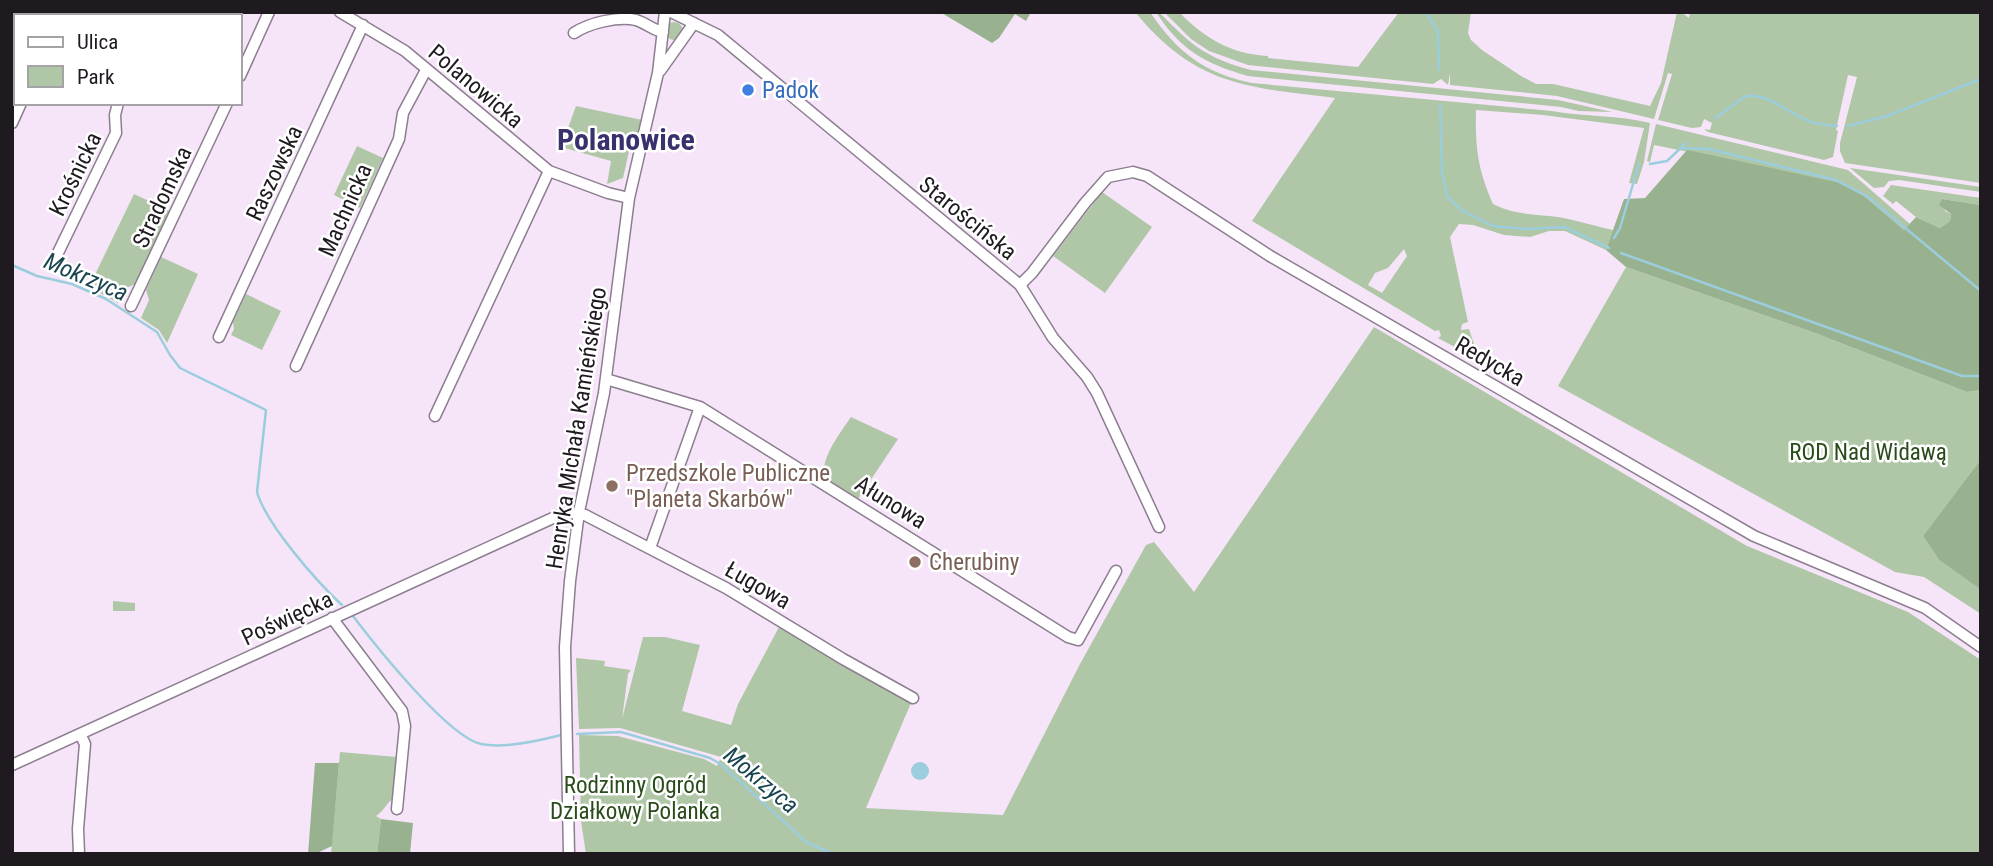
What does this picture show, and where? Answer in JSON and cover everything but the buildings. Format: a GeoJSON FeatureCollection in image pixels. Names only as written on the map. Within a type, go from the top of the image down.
{"type":"FeatureCollection","features":[{"type":"Feature","properties":{"kind":"street"},"geometry":{"type":"LineString","coordinates":[[242,72],[269,12]]}},
{"type":"Feature","properties":{"kind":"street","name":"Polanowicka"},"geometry":{"type":"LineString","coordinates":[[340,12],[353,15],[363,25],[394,43],[549,171],[629,198]]}},
{"type":"Feature","properties":{"kind":"street","name":"Henryka Michała Kamieńskiego"},"geometry":{"type":"LineString","coordinates":[[569,854],[565,635],[579,512],[606,379],[629,198],[658,73],[665,12]]}},
{"type":"Feature","properties":{"kind":"street","name":"Starościńska"},"geometry":{"type":"LineString","coordinates":[[671,12],[718,35],[1020,285],[1053,338],[1081,369],[1097,393],[1159,527]]}},
{"type":"Feature","properties":{"kind":"street"},"geometry":{"type":"LineString","coordinates":[[575,33],[593,24],[625,19],[663,32]]}},
{"type":"Feature","properties":{"kind":"street"},"geometry":{"type":"LineString","coordinates":[[658,73],[694,23]]}},
{"type":"Feature","properties":{"kind":"street","name":"Raszowska"},"geometry":{"type":"LineString","coordinates":[[219,337],[363,25]]}},
{"type":"Feature","properties":{"kind":"street","name":"Machnicka"},"geometry":{"type":"LineString","coordinates":[[296,366],[399,139],[403,113],[426,70]]}},
{"type":"Feature","properties":{"kind":"street"},"geometry":{"type":"LineString","coordinates":[[12,123],[20,105]]}},
{"type":"Feature","properties":{"kind":"street","name":"Krośnicka"},"geometry":{"type":"LineString","coordinates":[[55,259],[116,133],[118,105]]}},
{"type":"Feature","properties":{"kind":"street","name":"Stradomska"},"geometry":{"type":"LineString","coordinates":[[131,306],[226,105]]}},
{"type":"Feature","properties":{"kind":"street"},"geometry":{"type":"LineString","coordinates":[[435,416],[549,171]]}},
{"type":"Feature","properties":{"kind":"street","name":"Redycka"},"geometry":{"type":"LineString","coordinates":[[1020,285],[1108,177],[1133,172],[1147,176],[1270,256],[1754,536],[1924,608],[1981,647]]}},
{"type":"Feature","properties":{"kind":"street","name":"Ałunowa"},"geometry":{"type":"LineString","coordinates":[[606,379],[700,407],[1078,640],[1116,571]]}},
{"type":"Feature","properties":{"kind":"street"},"geometry":{"type":"LineString","coordinates":[[650,548],[700,407]]}},
{"type":"Feature","properties":{"kind":"street","name":"Ługowa"},"geometry":{"type":"LineString","coordinates":[[579,512],[726,588],[913,698]]}},
{"type":"Feature","properties":{"kind":"street","name":"Poświęcka"},"geometry":{"type":"LineString","coordinates":[[12,765],[557,514],[579,512]]}},
{"type":"Feature","properties":{"kind":"street"},"geometry":{"type":"LineString","coordinates":[[332,618],[394,697],[405,718],[397,809]]}},
{"type":"Feature","properties":{"kind":"street"},"geometry":{"type":"LineString","coordinates":[[79,854],[78,829],[85,744],[80,734]]}},
{"type":"Feature","properties":{"kind":"green space"},"geometry":{"type":"Polygon","coordinates":[[[940,12],[1031,12],[1026,21],[1015,14],[999,38],[992,43],[940,12]]]}},
{"type":"Feature","properties":{"kind":"green space"},"geometry":{"type":"Polygon","coordinates":[[[1135,12],[1150,12],[1181,49],[1206,67],[1252,83],[1552,111],[1650,123],[1644,162],[1637,184],[1629,183],[1644,128],[1543,115],[1476,110],[1478,158],[1493,204],[1517,212],[1565,218],[1613,230],[1606,250],[1565,231],[1549,231],[1530,237],[1504,235],[1473,225],[1459,224],[1450,237],[1468,322],[1462,324],[1461,330],[1469,329],[1475,347],[1525,378],[1518,381],[1438,338],[1441,336],[1439,330],[1435,331],[1252,221],[1335,98],[1275,90],[1224,79],[1179,55],[1135,12]],[[1404,249],[1388,268],[1375,273],[1368,285],[1382,293],[1407,256],[1404,249]]]}},
{"type":"Feature","properties":{"kind":"green space"},"geometry":{"type":"Polygon","coordinates":[[[1156,12],[1200,49],[1222,61],[1251,70],[1558,100],[1612,112],[1579,111],[1248,76],[1195,54],[1175,36],[1156,12]]]}},
{"type":"Feature","properties":{"kind":"green space"},"geometry":{"type":"Polygon","coordinates":[[[1164,12],[1179,12],[1208,37],[1242,52],[1268,58],[1358,67],[1399,12],[1471,12],[1468,33],[1471,40],[1482,50],[1536,84],[1553,84],[1650,106],[1661,83],[1677,12],[1689,18],[1690,12],[1981,12],[1981,183],[1845,163],[1840,143],[1857,77],[1848,75],[1833,157],[1824,160],[1708,132],[1704,129],[1710,130],[1712,123],[1704,119],[1701,127],[1692,128],[1658,120],[1672,74],[1668,73],[1654,119],[1557,96],[1450,85],[1450,73],[1448,85],[1441,79],[1433,84],[1248,65],[1209,51],[1191,39],[1164,12]]]}},
{"type":"Feature","properties":{"kind":"green space"},"geometry":{"type":"Polygon","coordinates":[[[674,22],[680,25],[683,31],[680,37],[674,40],[668,37],[665,31],[668,25],[674,22]]]}},
{"type":"Feature","properties":{"kind":"green space"},"geometry":{"type":"Polygon","coordinates":[[[576,106],[642,120],[638,138],[632,138],[623,178],[607,184],[611,161],[561,147],[576,106]]]}},
{"type":"Feature","properties":{"kind":"green space"},"geometry":{"type":"Polygon","coordinates":[[[1656,124],[1848,170],[1910,224],[1904,230],[1863,195],[1837,182],[1654,145],[1650,162],[1647,161],[1656,124]]]}},
{"type":"Feature","properties":{"kind":"green space"},"geometry":{"type":"Polygon","coordinates":[[[357,146],[383,158],[360,208],[334,195],[357,146]]]}},
{"type":"Feature","properties":{"kind":"green space"},"geometry":{"type":"Polygon","coordinates":[[[1687,150],[1837,182],[1863,195],[1904,230],[1916,217],[1940,228],[1950,221],[1951,214],[1939,205],[1942,199],[1981,205],[1981,390],[1967,392],[1815,333],[1626,267],[1606,250],[1624,199],[1645,198],[1687,150]]]}},
{"type":"Feature","properties":{"kind":"green space"},"geometry":{"type":"Polygon","coordinates":[[[1850,168],[1981,187],[1981,192],[1899,180],[1874,188],[1850,168]]]}},
{"type":"Feature","properties":{"kind":"green space"},"geometry":{"type":"Polygon","coordinates":[[[1891,185],[1981,198],[1981,205],[1942,199],[1945,211],[1951,214],[1950,221],[1940,228],[1916,217],[1896,201],[1893,204],[1883,196],[1891,185]]]}},
{"type":"Feature","properties":{"kind":"green space"},"geometry":{"type":"Polygon","coordinates":[[[1102,192],[1152,227],[1105,293],[1053,256],[1102,192]]]}},
{"type":"Feature","properties":{"kind":"green space"},"geometry":{"type":"Polygon","coordinates":[[[134,194],[170,211],[135,284],[124,289],[118,303],[89,287],[134,194]]]}},
{"type":"Feature","properties":{"kind":"green space"},"geometry":{"type":"Polygon","coordinates":[[[161,257],[198,274],[167,343],[159,330],[141,318],[149,300],[146,290],[161,257]]]}},
{"type":"Feature","properties":{"kind":"green space","name":"ROD Nad Widawą"},"geometry":{"type":"Polygon","coordinates":[[[1626,267],[1815,333],[1967,392],[1981,390],[1981,459],[1923,536],[1939,560],[1981,590],[1981,614],[1924,577],[1895,572],[1558,386],[1626,267]]]}},
{"type":"Feature","properties":{"kind":"green space"},"geometry":{"type":"Polygon","coordinates":[[[246,294],[281,311],[262,350],[231,335],[233,322],[246,294]]]}},
{"type":"Feature","properties":{"kind":"green space","name":"Rodzinny Ogród Działkowy Polanka"},"geometry":{"type":"Polygon","coordinates":[[[1374,327],[1747,546],[1908,612],[1981,660],[1981,854],[586,854],[581,821],[579,735],[618,736],[704,759],[717,766],[721,757],[620,728],[579,729],[576,658],[605,661],[604,666],[631,670],[628,674],[622,719],[643,637],[665,637],[700,645],[682,711],[731,725],[738,704],[779,627],[911,703],[866,808],[1003,815],[1080,664],[1146,545],[1154,542],[1194,592],[1374,327]]]}},
{"type":"Feature","properties":{"kind":"green space"},"geometry":{"type":"Polygon","coordinates":[[[851,417],[898,439],[858,499],[832,483],[824,471],[832,446],[851,417]]]}},
{"type":"Feature","properties":{"kind":"green space"},"geometry":{"type":"Polygon","coordinates":[[[1981,459],[1981,590],[1939,560],[1923,536],[1981,459]]]}},
{"type":"Feature","properties":{"kind":"green space"},"geometry":{"type":"Polygon","coordinates":[[[113,601],[135,603],[135,611],[113,611],[113,601]]]}},
{"type":"Feature","properties":{"kind":"green space"},"geometry":{"type":"Polygon","coordinates":[[[340,752],[397,757],[394,798],[376,816],[381,819],[377,854],[331,854],[340,752]]]}},
{"type":"Feature","properties":{"kind":"green space"},"geometry":{"type":"Polygon","coordinates":[[[315,763],[339,763],[332,846],[315,854],[308,854],[315,763]]]}},
{"type":"Feature","properties":{"kind":"green space"},"geometry":{"type":"Polygon","coordinates":[[[381,819],[413,823],[410,854],[377,854],[381,819]]]}},
{"type":"Feature","properties":{"kind":"water"},"geometry":{"type":"Polygon","coordinates":[[[920,762],[926,765],[929,771],[926,777],[920,780],[914,777],[911,771],[914,765],[920,762]]]}},
{"type":"Feature","properties":{"kind":"waterway"},"geometry":{"type":"LineString","coordinates":[[1426,12],[1438,32],[1439,70]]}},
{"type":"Feature","properties":{"kind":"waterway"},"geometry":{"type":"LineString","coordinates":[[1848,126],[1887,116],[1981,79]]}},
{"type":"Feature","properties":{"kind":"waterway"},"geometry":{"type":"LineString","coordinates":[[1715,118],[1746,96],[1755,96],[1772,101],[1801,118],[1837,126]]}},
{"type":"Feature","properties":{"kind":"waterway"},"geometry":{"type":"LineString","coordinates":[[1440,105],[1442,174],[1448,198],[1463,211],[1493,226],[1527,229],[1564,227],[1609,248]]}},
{"type":"Feature","properties":{"kind":"waterway"},"geometry":{"type":"LineString","coordinates":[[1650,164],[1667,161],[1686,143]]}},
{"type":"Feature","properties":{"kind":"waterway"},"geometry":{"type":"LineString","coordinates":[[1680,148],[1709,149],[1836,180],[1868,197],[1981,291]]}},
{"type":"Feature","properties":{"kind":"waterway"},"geometry":{"type":"LineString","coordinates":[[1614,238],[1620,228],[1639,164]]}},
{"type":"Feature","properties":{"kind":"waterway"},"geometry":{"type":"LineString","coordinates":[[1621,253],[1962,376],[1981,376]]}},
{"type":"Feature","properties":{"kind":"waterway","name":"Mokrzyca"},"geometry":{"type":"LineString","coordinates":[[12,265],[37,276],[72,284],[106,299],[157,332],[180,368],[266,410],[257,492],[262,505],[281,536],[306,568],[342,605]]}},
{"type":"Feature","properties":{"kind":"waterway","name":"Mokrzyca"},"geometry":{"type":"LineString","coordinates":[[353,616],[413,688],[467,738],[481,744],[500,746],[561,735]]}},
{"type":"Feature","properties":{"kind":"waterway","name":"Mokrzyca"},"geometry":{"type":"LineString","coordinates":[[577,734],[621,732],[710,758],[722,765],[806,842],[833,854]]}},
{"type":"Feature","properties":{"kind":"place","name":"Padok"},"geometry":{"type":"Point","coordinates":[748,90]}},
{"type":"Feature","properties":{"kind":"place","name":"Przedszkole Publiczne \"Planeta Skarbów\""},"geometry":{"type":"Point","coordinates":[612,486]}},
{"type":"Feature","properties":{"kind":"place","name":"Cherubiny"},"geometry":{"type":"Point","coordinates":[915,562]}},
{"type":"Feature","properties":{"kind":"district","name":"Polanowice"},"geometry":{"type":"Point","coordinates":[626,140]}}]}
